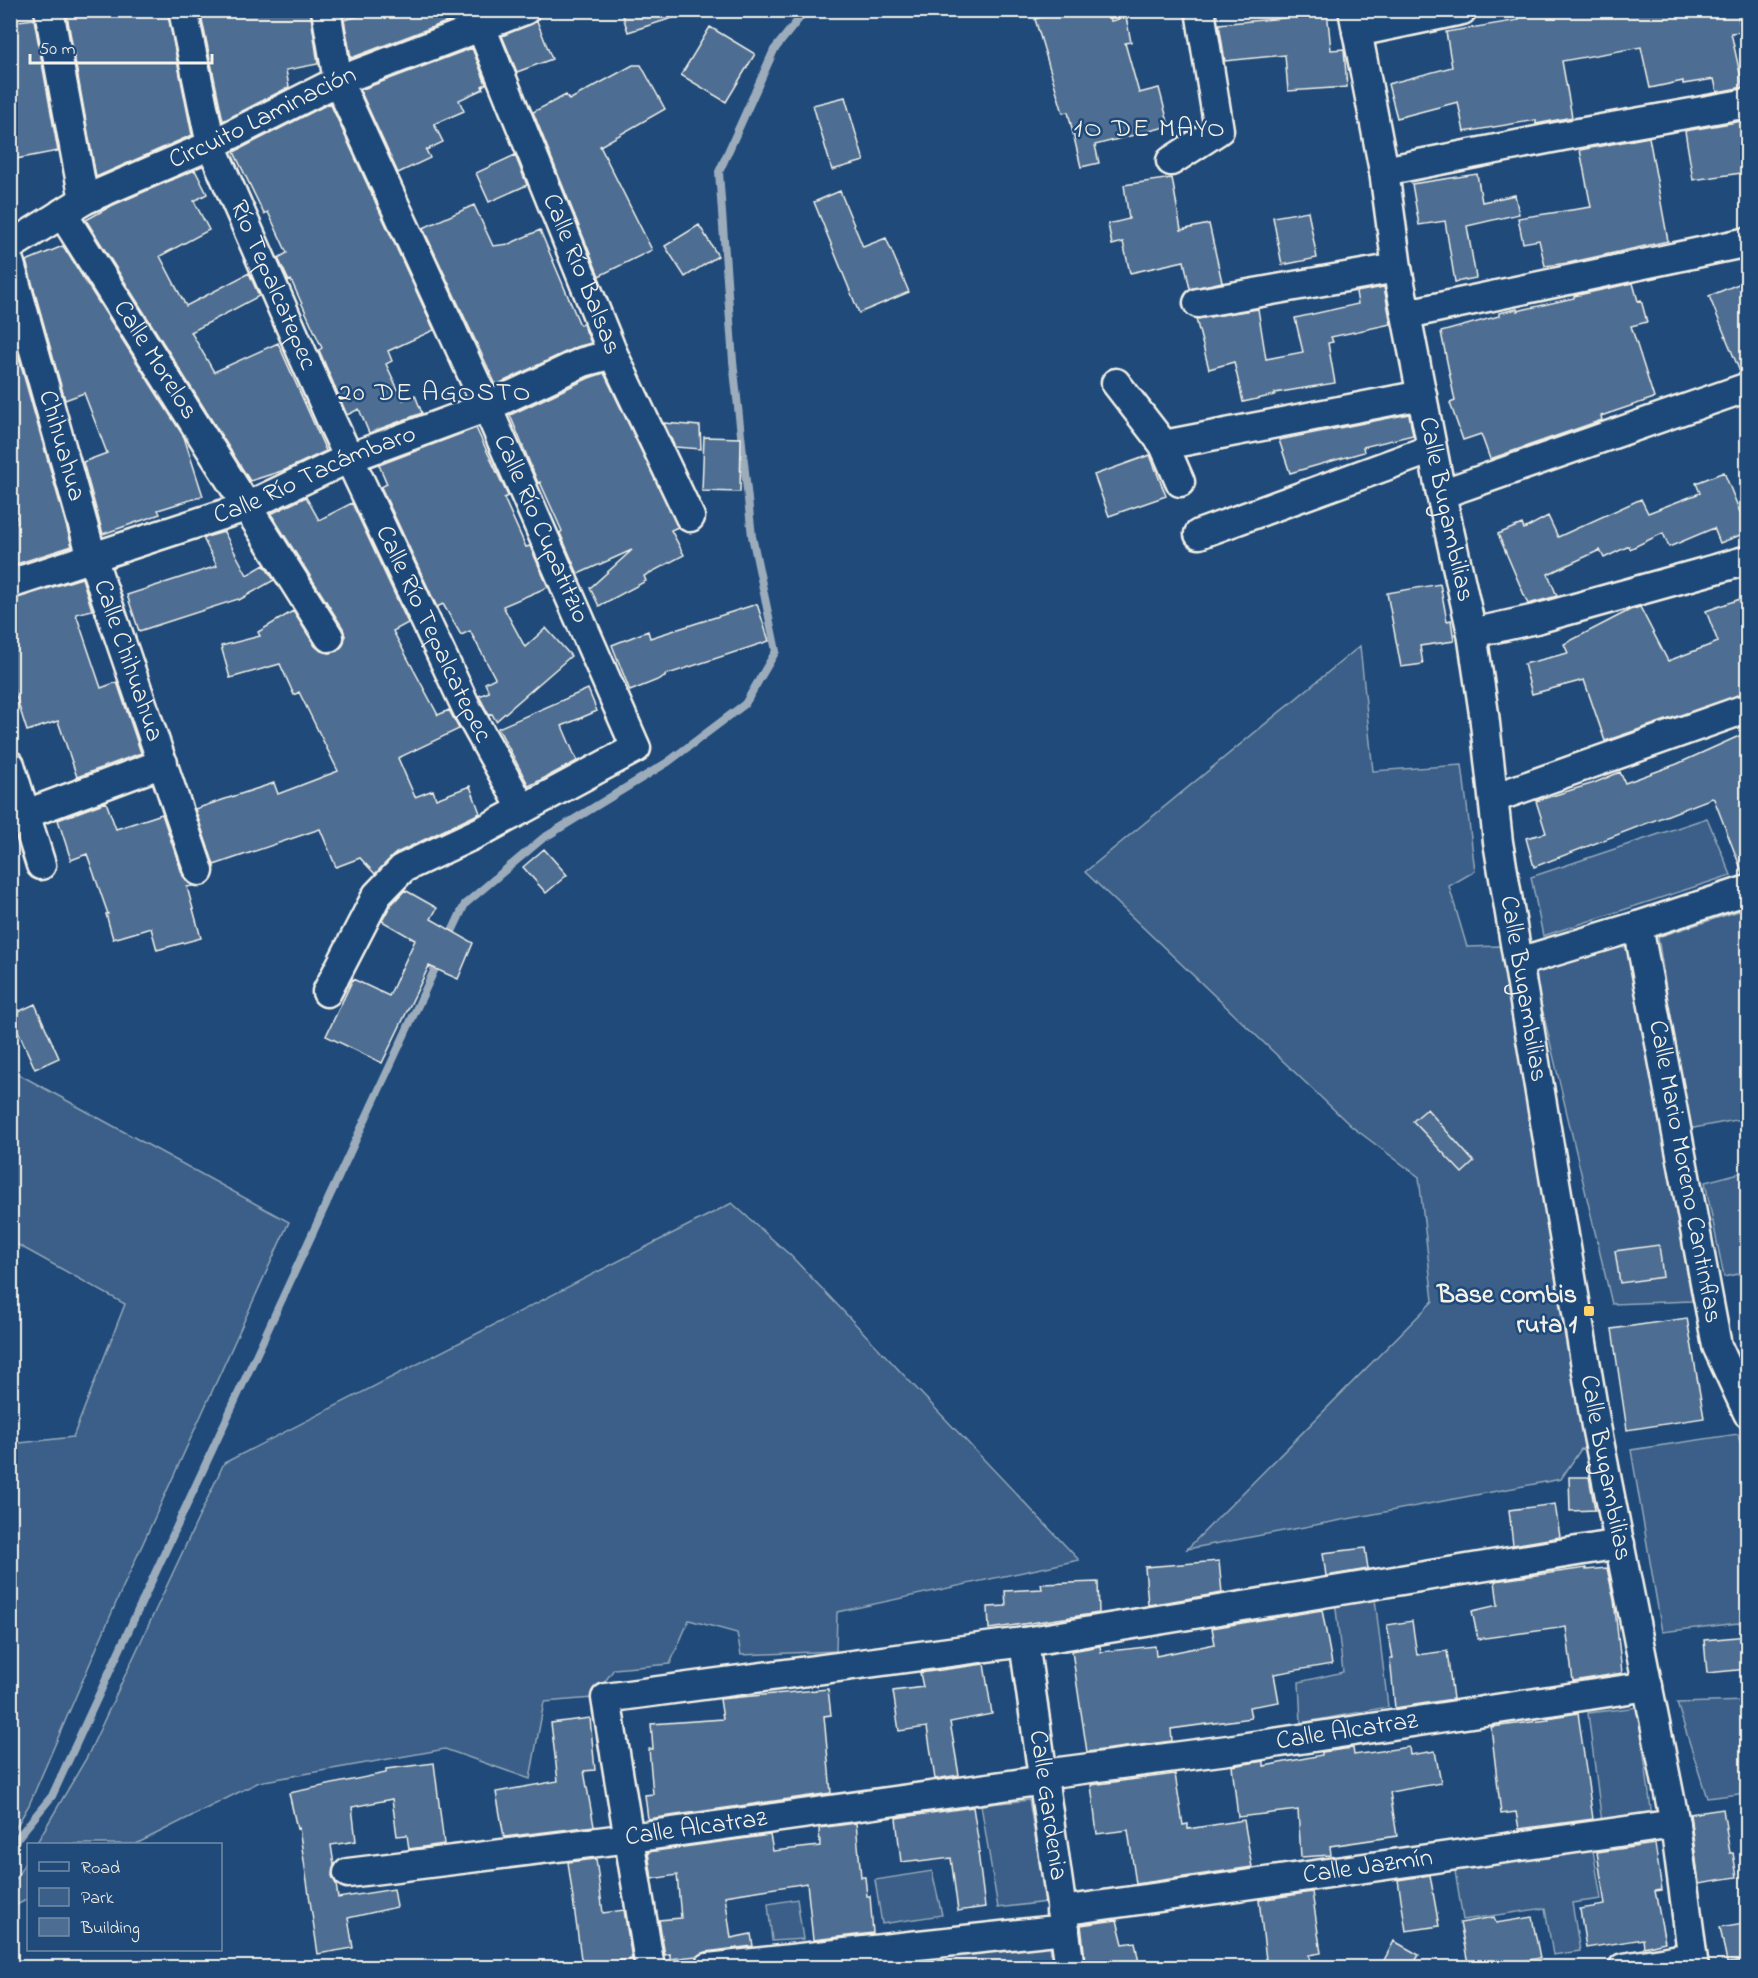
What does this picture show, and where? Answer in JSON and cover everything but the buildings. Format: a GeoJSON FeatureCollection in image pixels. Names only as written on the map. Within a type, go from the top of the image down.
{"type":"FeatureCollection","features":[{"type":"Feature","properties":{"kind":"street"},"geometry":{"type":"LineString","coordinates":[[49,10],[73,206]]}},
{"type":"Feature","properties":{"kind":"street","name":"Río Tepalcatepec"},"geometry":{"type":"LineString","coordinates":[[183,10],[211,146],[349,458]]}},
{"type":"Feature","properties":{"kind":"street","name":"Calle Río Cupatitzio"},"geometry":{"type":"LineString","coordinates":[[326,10],[338,81],[487,406],[636,748],[522,808]]}},
{"type":"Feature","properties":{"kind":"street","name":"Circuito Laminación"},"geometry":{"type":"LineString","coordinates":[[10,246],[73,206],[211,146],[338,81],[480,19],[525,10]]}},
{"type":"Feature","properties":{"kind":"street"},"geometry":{"type":"LineString","coordinates":[[1171,161],[1219,130],[1200,10]]}},
{"type":"Feature","properties":{"kind":"street"},"geometry":{"type":"LineString","coordinates":[[1355,21],[1462,10]]}},
{"type":"Feature","properties":{"kind":"street","name":"Calle Río Balsas"},"geometry":{"type":"LineString","coordinates":[[480,19],[613,354],[690,517]]}},
{"type":"Feature","properties":{"kind":"street","name":"Calle Bugambilias"},"geometry":{"type":"LineString","coordinates":[[1355,21],[1384,171],[1397,267],[1441,494],[1472,633],[1498,842],[1596,1426],[1675,1824],[1693,1962]]}},
{"type":"Feature","properties":{"kind":"street"},"geometry":{"type":"LineString","coordinates":[[1384,171],[1748,103]]}},
{"type":"Feature","properties":{"kind":"street","name":"Calle Morelos"},"geometry":{"type":"LineString","coordinates":[[73,206],[246,507],[328,638]]}},
{"type":"Feature","properties":{"kind":"street"},"geometry":{"type":"LineString","coordinates":[[1407,314],[1748,242]]}},
{"type":"Feature","properties":{"kind":"street","name":"Chihuahua"},"geometry":{"type":"LineString","coordinates":[[10,264],[92,557]]}},
{"type":"Feature","properties":{"kind":"street"},"geometry":{"type":"LineString","coordinates":[[1198,303],[1397,267]]}},
{"type":"Feature","properties":{"kind":"street","name":"Calle Río Tacámbaro"},"geometry":{"type":"LineString","coordinates":[[10,584],[246,507],[349,458],[487,406],[583,362],[613,354]]}},
{"type":"Feature","properties":{"kind":"street"},"geometry":{"type":"LineString","coordinates":[[1116,383],[1164,445],[1180,482]]}},
{"type":"Feature","properties":{"kind":"street"},"geometry":{"type":"LineString","coordinates":[[1441,494],[1748,387]]}},
{"type":"Feature","properties":{"kind":"street"},"geometry":{"type":"LineString","coordinates":[[1164,445],[1422,395]]}},
{"type":"Feature","properties":{"kind":"street"},"geometry":{"type":"LineString","coordinates":[[1199,534],[1432,449]]}},
{"type":"Feature","properties":{"kind":"street","name":"Calle Río Tepalcatepec"},"geometry":{"type":"LineString","coordinates":[[349,458],[468,711],[522,808]]}},
{"type":"Feature","properties":{"kind":"street","name":"Calle Chihuahua"},"geometry":{"type":"LineString","coordinates":[[92,557],[199,871]]}},
{"type":"Feature","properties":{"kind":"street"},"geometry":{"type":"LineString","coordinates":[[1472,633],[1536,619],[1748,560]]}},
{"type":"Feature","properties":{"kind":"street"},"geometry":{"type":"LineString","coordinates":[[1494,798],[1748,708]]}},
{"type":"Feature","properties":{"kind":"street"},"geometry":{"type":"LineString","coordinates":[[18,818],[164,763]]}},
{"type":"Feature","properties":{"kind":"street"},"geometry":{"type":"LineString","coordinates":[[10,765],[18,818],[41,865]]}},
{"type":"Feature","properties":{"kind":"street"},"geometry":{"type":"LineString","coordinates":[[327,992],[377,895],[403,868],[484,830],[522,808]]}},
{"type":"Feature","properties":{"kind":"street"},"geometry":{"type":"LineString","coordinates":[[1519,962],[1748,890]]}},
{"type":"Feature","properties":{"kind":"street","name":"Calle Mario Moreno Cantinflas"},"geometry":{"type":"LineString","coordinates":[[1638,926],[1717,1346],[1748,1413]]}},
{"type":"Feature","properties":{"kind":"street"},"geometry":{"type":"LineString","coordinates":[[650,1968],[606,1698],[1024,1642],[1620,1544]]}},
{"type":"Feature","properties":{"kind":"street","name":"Calle Gardenia"},"geometry":{"type":"LineString","coordinates":[[1024,1642],[1070,1968]]}},
{"type":"Feature","properties":{"kind":"street","name":"Calle Alcatraz"},"geometry":{"type":"LineString","coordinates":[[348,1873],[630,1838],[1648,1686]]}},
{"type":"Feature","properties":{"kind":"street","name":"Calle Jazmín"},"geometry":{"type":"LineString","coordinates":[[708,1968],[1063,1920],[1675,1824]]}},
{"type":"Feature","properties":{"kind":"street"},"geometry":{"type":"LineString","coordinates":[[1623,1968],[1693,1962]]}},
{"type":"Feature","properties":{"kind":"green space"},"geometry":{"type":"Polygon","coordinates":[[[1360,646],[1373,771],[1462,765],[1475,871],[1449,886],[1467,947],[1501,946],[1591,1450],[1581,1449],[1561,1479],[1187,1549],[1433,1301],[1419,1177],[1351,1126],[1085,872],[1360,646]]]}},
{"type":"Feature","properties":{"kind":"green space"},"geometry":{"type":"Polygon","coordinates":[[[1707,818],[1731,875],[1543,936],[1531,877],[1707,818]]]}},
{"type":"Feature","properties":{"kind":"green space"},"geometry":{"type":"Polygon","coordinates":[[[1742,910],[1748,921],[1747,1118],[1688,1129],[1658,937],[1742,910]]]}},
{"type":"Feature","properties":{"kind":"green space"},"geometry":{"type":"Polygon","coordinates":[[[1631,943],[1692,1301],[1612,1304],[1533,970],[1631,943]]]}},
{"type":"Feature","properties":{"kind":"green space"},"geometry":{"type":"Polygon","coordinates":[[[11,1070],[289,1222],[119,1596],[29,1805],[11,1833],[11,1444],[73,1437],[125,1304],[11,1241],[11,1070]]]}},
{"type":"Feature","properties":{"kind":"green space"},"geometry":{"type":"Polygon","coordinates":[[[1747,1171],[1747,1272],[1724,1277],[1705,1182],[1747,1171]]]}},
{"type":"Feature","properties":{"kind":"green space"},"geometry":{"type":"Polygon","coordinates":[[[732,1203],[791,1256],[1079,1560],[837,1612],[836,1651],[741,1655],[737,1633],[689,1620],[670,1664],[614,1669],[593,1698],[544,1702],[530,1779],[445,1749],[259,1782],[138,1843],[37,1843],[87,1757],[224,1463],[732,1203]]]}},
{"type":"Feature","properties":{"kind":"green space"},"geometry":{"type":"Polygon","coordinates":[[[1738,1434],[1748,1473],[1747,1622],[1662,1632],[1631,1450],[1738,1434]]]}},
{"type":"Feature","properties":{"kind":"green space"},"geometry":{"type":"Polygon","coordinates":[[[1375,1599],[1388,1707],[1301,1723],[1299,1682],[1343,1672],[1335,1600],[1375,1599]]]}},
{"type":"Feature","properties":{"kind":"green space"},"geometry":{"type":"Polygon","coordinates":[[[1747,1701],[1747,1793],[1707,1798],[1677,1703],[1747,1701]]]}},
{"type":"Feature","properties":{"kind":"green space"},"geometry":{"type":"Polygon","coordinates":[[[1638,1707],[1652,1817],[1602,1823],[1588,1713],[1638,1707]]]}},
{"type":"Feature","properties":{"kind":"green space"},"geometry":{"type":"Polygon","coordinates":[[[1029,1800],[1046,1902],[998,1908],[981,1805],[1029,1800]]]}},
{"type":"Feature","properties":{"kind":"green space"},"geometry":{"type":"Polygon","coordinates":[[[1592,1844],[1601,1899],[1572,1903],[1580,1951],[1553,1955],[1545,1908],[1463,1920],[1454,1865],[1592,1844]]]}},
{"type":"Feature","properties":{"kind":"green space"},"geometry":{"type":"Polygon","coordinates":[[[27,1859],[27,1900],[11,1908],[11,1888],[27,1859]]]}},
{"type":"Feature","properties":{"kind":"green space"},"geometry":{"type":"Polygon","coordinates":[[[932,1871],[942,1915],[882,1924],[875,1880],[932,1871]]]}},
{"type":"Feature","properties":{"kind":"green space"},"geometry":{"type":"Polygon","coordinates":[[[797,1899],[803,1939],[772,1941],[768,1904],[797,1899]]]}},
{"type":"Feature","properties":{"kind":"green space"},"geometry":{"type":"Polygon","coordinates":[[[1050,1944],[1052,1967],[934,1967],[933,1955],[1050,1944]]]}},
{"type":"Feature","properties":{"kind":"waterway"},"geometry":{"type":"LineString","coordinates":[[449,938],[465,904],[542,839],[668,762],[745,704],[776,651],[752,536],[733,361],[719,172],[774,50],[806,10]]}},
{"type":"Feature","properties":{"kind":"waterway"},"geometry":{"type":"LineString","coordinates":[[10,1847],[52,1796],[439,960]]}},
{"type":"Feature","properties":{"kind":"place","name":"Base combis ruta 1"},"geometry":{"type":"Point","coordinates":[1589,1311]}},
{"type":"Feature","properties":{"kind":"district","name":"1O DE MAYO"},"geometry":{"type":"Point","coordinates":[1150,129]}},
{"type":"Feature","properties":{"kind":"district","name":"20 DE AGOSTO"},"geometry":{"type":"Point","coordinates":[435,393]}}]}
